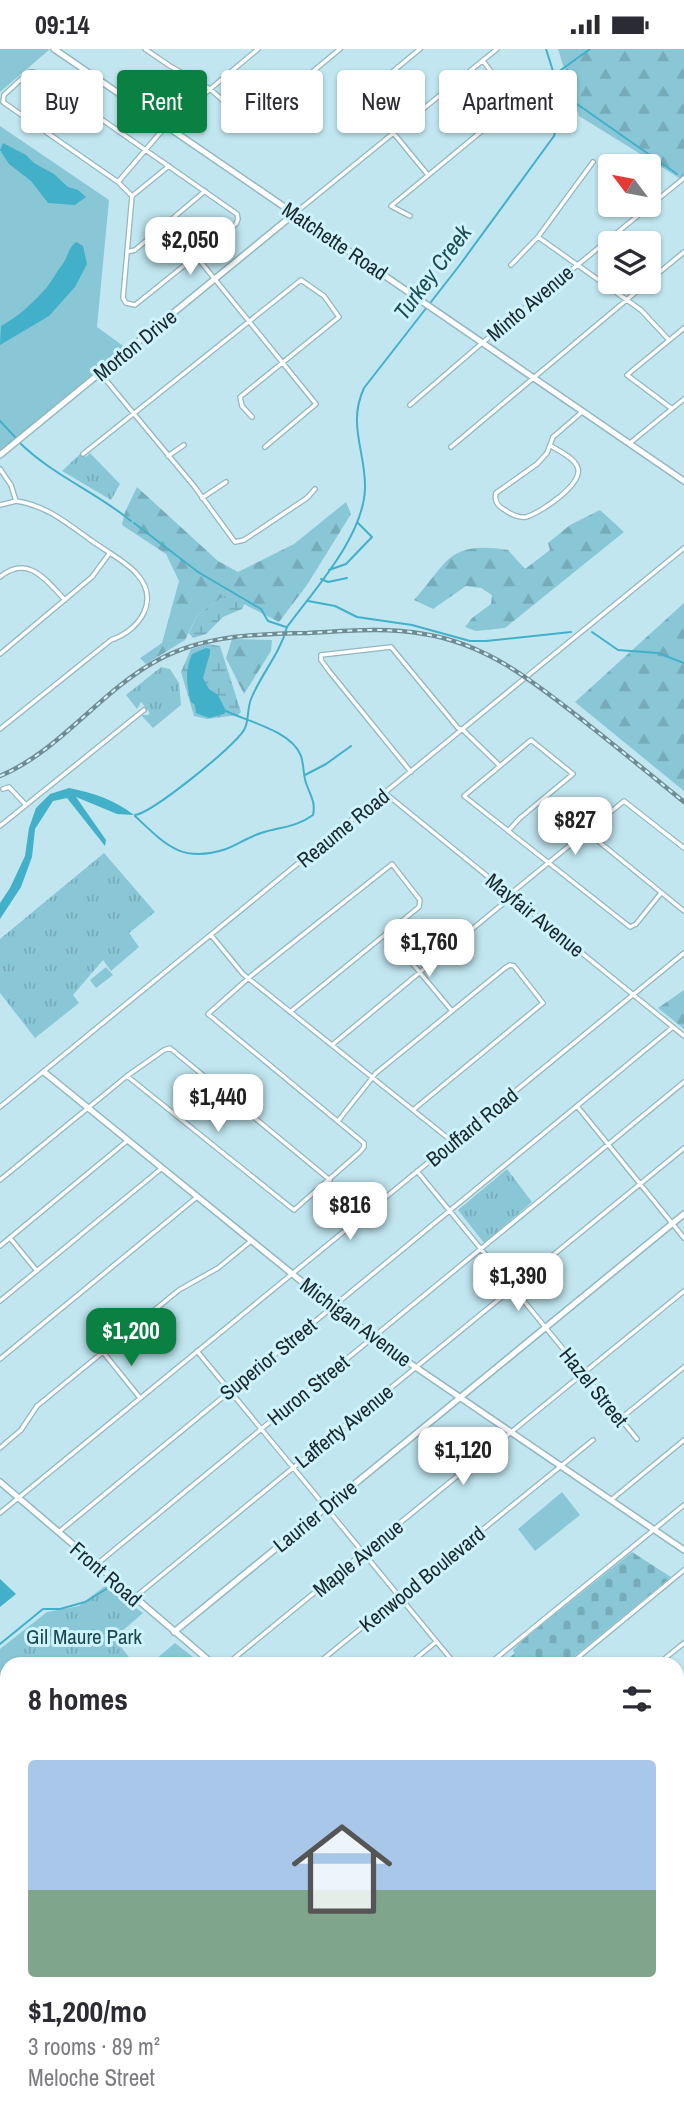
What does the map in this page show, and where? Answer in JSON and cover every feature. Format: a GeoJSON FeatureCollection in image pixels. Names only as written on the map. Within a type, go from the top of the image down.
{"type":"FeatureCollection","features":[{"type":"Feature","properties":{"kind":"street","name":"Matchette Road"},"geometry":{"type":"LineString","coordinates":[[54,49],[117,92]]}},
{"type":"Feature","properties":{"kind":"street"},"geometry":{"type":"LineString","coordinates":[[145,49],[210,89],[246,121],[253,121],[340,49]]}},
{"type":"Feature","properties":{"kind":"street"},"geometry":{"type":"LineString","coordinates":[[207,92],[258,49]]}},
{"type":"Feature","properties":{"kind":"street"},"geometry":{"type":"LineString","coordinates":[[420,49],[363,96],[428,175]]}},
{"type":"Feature","properties":{"kind":"street","name":"Morton Drive"},"geometry":{"type":"LineString","coordinates":[[0,455],[498,49]]}},
{"type":"Feature","properties":{"kind":"street"},"geometry":{"type":"LineString","coordinates":[[410,216],[391,206],[512,106],[500,83],[483,61]]}},
{"type":"Feature","properties":{"kind":"street"},"geometry":{"type":"LineString","coordinates":[[132,196],[118,182],[3,102],[4,95],[29,72],[34,72],[145,149],[237,214],[238,219],[135,305],[131,305],[123,299],[132,196],[169,166]]}},
{"type":"Feature","properties":{"kind":"street"},"geometry":{"type":"LineString","coordinates":[[118,182],[160,133]]}},
{"type":"Feature","properties":{"kind":"street","name":"Matchette Road"},"geometry":{"type":"LineString","coordinates":[[176,133],[684,481]]}},
{"type":"Feature","properties":{"kind":"street"},"geometry":{"type":"LineString","coordinates":[[511,265],[538,237],[593,162]]}},
{"type":"Feature","properties":{"kind":"street","name":"Minto Avenue"},"geometry":{"type":"LineString","coordinates":[[410,405],[684,178]]}},
{"type":"Feature","properties":{"kind":"street"},"geometry":{"type":"LineString","coordinates":[[127,252],[135,250],[205,191]]}},
{"type":"Feature","properties":{"kind":"street"},"geometry":{"type":"LineString","coordinates":[[538,237],[654,322],[669,340]]}},
{"type":"Feature","properties":{"kind":"street"},"geometry":{"type":"LineString","coordinates":[[661,271],[684,252]]}},
{"type":"Feature","properties":{"kind":"street"},"geometry":{"type":"LineString","coordinates":[[196,255],[316,404],[265,447]]}},
{"type":"Feature","properties":{"kind":"street"},"geometry":{"type":"LineString","coordinates":[[83,454],[301,280],[324,296],[339,317],[240,397],[242,406],[252,418]]}},
{"type":"Feature","properties":{"kind":"street"},"geometry":{"type":"LineString","coordinates":[[451,447],[633,294]]}},
{"type":"Feature","properties":{"kind":"street"},"geometry":{"type":"LineString","coordinates":[[671,408],[627,375],[684,328]]}},
{"type":"Feature","properties":{"kind":"street"},"geometry":{"type":"LineString","coordinates":[[100,373],[194,486],[235,542],[244,540],[307,498],[315,489]]}},
{"type":"Feature","properties":{"kind":"street"},"geometry":{"type":"LineString","coordinates":[[628,444],[683,401]]}},
{"type":"Feature","properties":{"kind":"street"},"geometry":{"type":"LineString","coordinates":[[551,446],[576,463],[579,468],[575,482],[553,502],[528,516],[515,516],[498,506],[496,493],[537,464],[551,446],[554,436],[582,412]]}},
{"type":"Feature","properties":{"kind":"street"},"geometry":{"type":"LineString","coordinates":[[168,456],[184,445]]}},
{"type":"Feature","properties":{"kind":"street"},"geometry":{"type":"LineString","coordinates":[[0,469],[11,485],[16,501]]}},
{"type":"Feature","properties":{"kind":"street"},"geometry":{"type":"LineString","coordinates":[[202,498],[226,482]]}},
{"type":"Feature","properties":{"kind":"street"},"geometry":{"type":"LineString","coordinates":[[0,505],[25,502],[54,514],[138,574],[147,591],[142,616],[131,631],[111,640],[0,729]]}},
{"type":"Feature","properties":{"kind":"street","name":"Reaume Road"},"geometry":{"type":"LineString","coordinates":[[0,1107],[684,548]]}},
{"type":"Feature","properties":{"kind":"street"},"geometry":{"type":"LineString","coordinates":[[0,654],[92,577],[110,554]]}},
{"type":"Feature","properties":{"kind":"street"},"geometry":{"type":"LineString","coordinates":[[0,577],[9,570],[36,571],[43,575],[65,600]]}},
{"type":"Feature","properties":{"kind":"street"},"geometry":{"type":"LineString","coordinates":[[411,772],[328,671],[321,655],[391,647],[458,728],[499,766]]}},
{"type":"Feature","properties":{"kind":"street"},"geometry":{"type":"LineString","coordinates":[[0,825],[144,710]]}},
{"type":"Feature","properties":{"kind":"street"},"geometry":{"type":"LineString","coordinates":[[508,831],[573,774],[531,740],[464,796],[508,831],[630,927],[636,924],[661,893]]}},
{"type":"Feature","properties":{"kind":"street"},"geometry":{"type":"LineString","coordinates":[[3,789],[9,787],[26,805]]}},
{"type":"Feature","properties":{"kind":"street","name":"Mayfair Avenue"},"geometry":{"type":"LineString","coordinates":[[385,793],[684,1036]]}},
{"type":"Feature","properties":{"kind":"street"},"geometry":{"type":"LineString","coordinates":[[331,1045],[624,801],[684,848]]}},
{"type":"Feature","properties":{"kind":"street"},"geometry":{"type":"LineString","coordinates":[[587,832],[684,911]]}},
{"type":"Feature","properties":{"kind":"street"},"geometry":{"type":"LineString","coordinates":[[127,1076],[294,1210],[330,1180],[364,1147],[364,1143],[208,1014],[392,864],[421,900],[419,907],[290,1012]]}},
{"type":"Feature","properties":{"kind":"street"},"geometry":{"type":"LineString","coordinates":[[387,933],[452,1011]]}},
{"type":"Feature","properties":{"kind":"street"},"geometry":{"type":"LineString","coordinates":[[211,935],[249,978],[453,1142]]}},
{"type":"Feature","properties":{"kind":"street","name":"Bouffard Road"},"geometry":{"type":"LineString","coordinates":[[0,1513],[684,953]]}},
{"type":"Feature","properties":{"kind":"street"},"geometry":{"type":"LineString","coordinates":[[338,1121],[376,1073],[510,965],[543,1003],[413,1110]]}},
{"type":"Feature","properties":{"kind":"street","name":"Superior Street"},"geometry":{"type":"LineString","coordinates":[[58,1533],[673,1027]]}},
{"type":"Feature","properties":{"kind":"street"},"geometry":{"type":"LineString","coordinates":[[0,1180],[127,1076],[170,1048],[330,1180]]}},
{"type":"Feature","properties":{"kind":"street","name":"Michigan Avenue"},"geometry":{"type":"LineString","coordinates":[[44,1072],[333,1307],[415,1367],[684,1550]]}},
{"type":"Feature","properties":{"kind":"street","name":"Huron Street"},"geometry":{"type":"LineString","coordinates":[[95,1566],[684,1082]]}},
{"type":"Feature","properties":{"kind":"street"},"geometry":{"type":"LineString","coordinates":[[577,1107],[684,1238]]}},
{"type":"Feature","properties":{"kind":"street"},"geometry":{"type":"LineString","coordinates":[[0,1246],[127,1141]]}},
{"type":"Feature","properties":{"kind":"street","name":"Lafferty Avenue"},"geometry":{"type":"LineString","coordinates":[[133,1598],[684,1148]]}},
{"type":"Feature","properties":{"kind":"street"},"geometry":{"type":"LineString","coordinates":[[0,1301],[162,1168]]}},
{"type":"Feature","properties":{"kind":"street","name":"Hazel Street"},"geometry":{"type":"LineString","coordinates":[[417,1171],[637,1439]]}},
{"type":"Feature","properties":{"kind":"street"},"geometry":{"type":"LineString","coordinates":[[0,1359],[197,1197]]}},
{"type":"Feature","properties":{"kind":"street","name":"Laurier Drive"},"geometry":{"type":"LineString","coordinates":[[174,1632],[684,1214]]}},
{"type":"Feature","properties":{"kind":"street"},"geometry":{"type":"LineString","coordinates":[[10,1238],[37,1271]]}},
{"type":"Feature","properties":{"kind":"street"},"geometry":{"type":"LineString","coordinates":[[0,1448],[22,1430],[37,1406],[179,1290],[218,1268],[251,1241]]}},
{"type":"Feature","properties":{"kind":"street","name":"Maple Avenue"},"geometry":{"type":"LineString","coordinates":[[236,1657],[684,1291]]}},
{"type":"Feature","properties":{"kind":"street"},"geometry":{"type":"LineString","coordinates":[[197,1351],[449,1657]]}},
{"type":"Feature","properties":{"kind":"street"},"geometry":{"type":"LineString","coordinates":[[103,1352],[140,1398]]}},
{"type":"Feature","properties":{"kind":"street"},"geometry":{"type":"LineString","coordinates":[[620,1419],[684,1367]]}},
{"type":"Feature","properties":{"kind":"street","name":"Kenwood Boulevard"},"geometry":{"type":"LineString","coordinates":[[326,1657],[593,1440]]}},
{"type":"Feature","properties":{"kind":"street"},"geometry":{"type":"LineString","coordinates":[[611,1500],[684,1440]]}},
{"type":"Feature","properties":{"kind":"street","name":"Front Road"},"geometry":{"type":"LineString","coordinates":[[0,1482],[204,1657]]}},
{"type":"Feature","properties":{"kind":"street"},"geometry":{"type":"LineString","coordinates":[[498,1657],[684,1505]]}},
{"type":"Feature","properties":{"kind":"street"},"geometry":{"type":"LineString","coordinates":[[578,1657],[684,1570]]}},
{"type":"Feature","properties":{"kind":"street"},"geometry":{"type":"LineString","coordinates":[[418,1657],[436,1642]]}},
{"type":"Feature","properties":{"kind":"street"},"geometry":{"type":"LineString","coordinates":[[667,1657],[684,1643]]}},
{"type":"Feature","properties":{"kind":"green space"},"geometry":{"type":"Polygon","coordinates":[[[0,49],[49,50],[26,70],[21,70],[21,74],[0,92],[0,49]]]}},
{"type":"Feature","properties":{"kind":"green space"},"geometry":{"type":"Polygon","coordinates":[[[558,49],[684,49],[684,181],[662,167],[662,154],[640,154],[579,116],[577,70],[565,70],[558,49]]]}},
{"type":"Feature","properties":{"kind":"green space"},"geometry":{"type":"Polygon","coordinates":[[[0,126],[109,200],[97,327],[126,348],[0,451],[0,126]]]}},
{"type":"Feature","properties":{"kind":"green space"},"geometry":{"type":"Polygon","coordinates":[[[81,453],[86,457],[90,453],[120,484],[111,500],[62,471],[81,453]]]}},
{"type":"Feature","properties":{"kind":"green space"},"geometry":{"type":"Polygon","coordinates":[[[137,487],[218,561],[238,572],[294,544],[346,502],[351,514],[307,585],[279,622],[226,595],[198,614],[185,640],[146,664],[140,658],[162,643],[179,581],[166,554],[122,525],[137,487]]]}},
{"type":"Feature","properties":{"kind":"green space"},"geometry":{"type":"Polygon","coordinates":[[[600,510],[624,532],[505,628],[476,631],[465,627],[472,618],[491,604],[492,595],[481,588],[466,586],[433,609],[414,600],[443,565],[461,552],[488,548],[508,550],[525,569],[550,550],[548,543],[570,525],[600,510]]]}},
{"type":"Feature","properties":{"kind":"green space"},"geometry":{"type":"Polygon","coordinates":[[[226,595],[245,603],[242,609],[223,617],[206,634],[193,638],[189,633],[198,614],[226,595]]]}},
{"type":"Feature","properties":{"kind":"green space"},"geometry":{"type":"Polygon","coordinates":[[[684,603],[684,791],[575,702],[684,603]]]}},
{"type":"Feature","properties":{"kind":"green space"},"geometry":{"type":"Polygon","coordinates":[[[232,639],[272,640],[271,651],[244,694],[226,658],[232,639]]]}},
{"type":"Feature","properties":{"kind":"green space"},"geometry":{"type":"Polygon","coordinates":[[[208,644],[220,646],[241,712],[238,715],[207,719],[194,716],[181,672],[191,649],[208,644]]]}},
{"type":"Feature","properties":{"kind":"green space"},"geometry":{"type":"Polygon","coordinates":[[[161,667],[170,669],[179,683],[181,705],[153,728],[141,715],[150,713],[141,702],[137,709],[126,695],[161,667]]]}},
{"type":"Feature","properties":{"kind":"green space"},"geometry":{"type":"Polygon","coordinates":[[[104,853],[155,912],[129,933],[139,947],[111,971],[103,960],[73,995],[79,1003],[35,1038],[0,993],[0,939],[104,853]]]}},
{"type":"Feature","properties":{"kind":"green space"},"geometry":{"type":"Polygon","coordinates":[[[106,967],[113,975],[96,988],[90,980],[106,967]]]}},
{"type":"Feature","properties":{"kind":"green space"},"geometry":{"type":"Polygon","coordinates":[[[684,990],[684,1029],[658,1008],[684,990]]]}},
{"type":"Feature","properties":{"kind":"green space"},"geometry":{"type":"Polygon","coordinates":[[[507,1169],[532,1202],[484,1243],[458,1210],[507,1169]]]}},
{"type":"Feature","properties":{"kind":"green space"},"geometry":{"type":"Polygon","coordinates":[[[562,1492],[580,1515],[535,1551],[518,1529],[562,1492]]]}},
{"type":"Feature","properties":{"kind":"green space"},"geometry":{"type":"Polygon","coordinates":[[[632,1552],[671,1577],[574,1657],[510,1657],[522,1641],[632,1552]]]}},
{"type":"Feature","properties":{"kind":"green space","name":"Gil Maure Park"},"geometry":{"type":"Polygon","coordinates":[[[105,1586],[143,1613],[114,1638],[129,1657],[0,1657],[0,1649],[47,1612],[79,1606],[105,1586]]]}},
{"type":"Feature","properties":{"kind":"green space"},"geometry":{"type":"Polygon","coordinates":[[[175,1643],[193,1657],[158,1657],[175,1643]]]}},
{"type":"Feature","properties":{"kind":"shaded area"},"geometry":{"type":"Polygon","coordinates":[[[3,143],[26,155],[68,187],[78,190],[86,197],[75,205],[48,203],[31,181],[9,164],[0,150],[3,143]]]}},
{"type":"Feature","properties":{"kind":"shaded area"},"geometry":{"type":"Polygon","coordinates":[[[76,242],[83,246],[87,264],[75,287],[49,316],[0,345],[1,326],[20,314],[42,293],[76,242]]]}},
{"type":"Feature","properties":{"kind":"shaded area"},"geometry":{"type":"Polygon","coordinates":[[[210,649],[210,653],[203,678],[209,689],[218,695],[226,711],[209,718],[196,713],[189,695],[187,677],[192,654],[210,649]]]}},
{"type":"Feature","properties":{"kind":"shaded area"},"geometry":{"type":"Polygon","coordinates":[[[69,788],[104,798],[134,815],[117,814],[76,797],[106,840],[105,846],[67,798],[53,801],[35,829],[32,857],[21,887],[0,919],[0,903],[25,856],[29,828],[36,808],[50,794],[69,788]]]}},
{"type":"Feature","properties":{"kind":"shaded area"},"geometry":{"type":"Polygon","coordinates":[[[0,1579],[16,1594],[0,1607],[0,1579]]]}},
{"type":"Feature","properties":{"kind":"waterway","name":"Turkey Creek"},"geometry":{"type":"LineString","coordinates":[[135,815],[158,803],[192,778],[244,730],[251,699],[280,646],[287,627],[347,543],[356,525],[365,488],[357,426],[359,401],[364,388],[459,266],[554,136],[558,124],[559,102],[546,49]]}},
{"type":"Feature","properties":{"kind":"waterway"},"geometry":{"type":"LineString","coordinates":[[561,70],[590,49]]}},
{"type":"Feature","properties":{"kind":"waterway"},"geometry":{"type":"LineString","coordinates":[[577,104],[677,174]]}},
{"type":"Feature","properties":{"kind":"waterway"},"geometry":{"type":"LineString","coordinates":[[0,421],[16,438]]}},
{"type":"Feature","properties":{"kind":"waterway"},"geometry":{"type":"LineString","coordinates":[[19,442],[46,464],[131,521]]}},
{"type":"Feature","properties":{"kind":"waterway"},"geometry":{"type":"LineString","coordinates":[[134,523],[198,572],[261,609],[268,621],[286,627]]}},
{"type":"Feature","properties":{"kind":"waterway","name":"Turkey Creek"},"geometry":{"type":"LineString","coordinates":[[329,570],[346,564],[372,537],[358,523]]}},
{"type":"Feature","properties":{"kind":"waterway"},"geometry":{"type":"LineString","coordinates":[[321,579],[328,582],[347,578]]}},
{"type":"Feature","properties":{"kind":"waterway"},"geometry":{"type":"LineString","coordinates":[[308,601],[335,606],[357,617],[412,625],[470,641],[571,632]]}},
{"type":"Feature","properties":{"kind":"waterway"},"geometry":{"type":"LineString","coordinates":[[592,632],[618,650],[658,653],[684,663]]}},
{"type":"Feature","properties":{"kind":"waterway"},"geometry":{"type":"LineString","coordinates":[[135,816],[165,843],[185,853],[197,854],[226,849],[313,815],[313,802],[305,780],[301,756],[296,747],[279,733],[226,711]]}},
{"type":"Feature","properties":{"kind":"waterway"},"geometry":{"type":"LineString","coordinates":[[305,775],[351,746]]}},
{"type":"Feature","properties":{"kind":"waterway"},"geometry":{"type":"LineString","coordinates":[[0,1644],[43,1609],[60,1609],[85,1602],[108,1588]]}},
{"type":"Feature","properties":{"kind":"railway"},"geometry":{"type":"LineString","coordinates":[[0,776],[42,752],[137,673],[158,660],[194,645],[250,635],[395,631],[447,639],[469,646],[510,667],[566,707],[684,802]]}}]}
